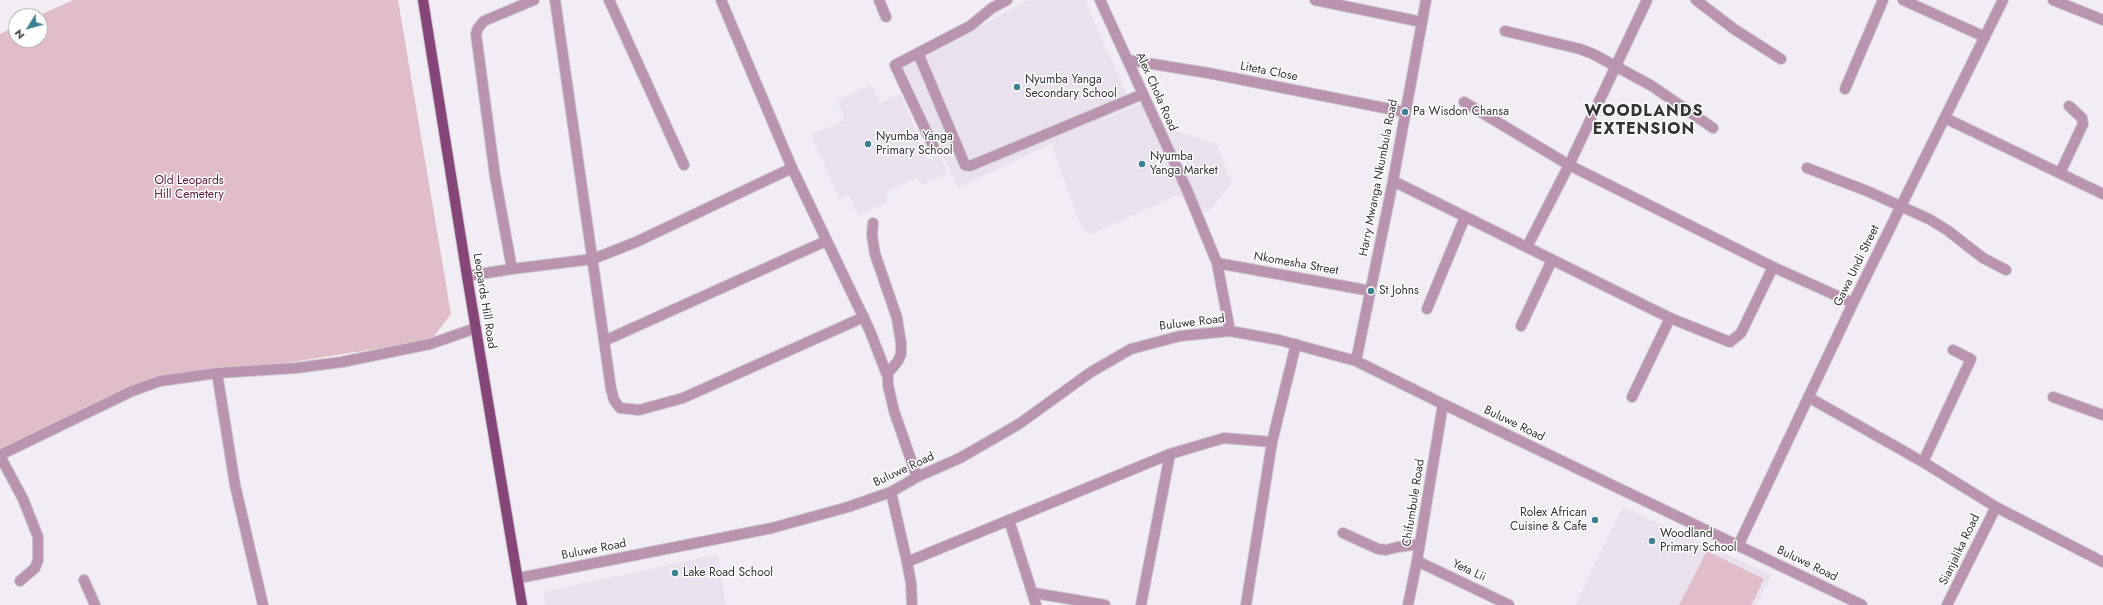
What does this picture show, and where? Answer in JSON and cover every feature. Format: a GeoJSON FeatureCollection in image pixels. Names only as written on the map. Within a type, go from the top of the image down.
{"type":"FeatureCollection","features":[{"type":"Feature","properties":{"kind":"main road","name":"Leopards Hill Road"},"geometry":{"type":"LineString","coordinates":[[423,0],[467,276],[519,578],[522,605]]}},
{"type":"Feature","properties":{"kind":"street"},"geometry":{"type":"LineString","coordinates":[[512,269],[495,176],[476,34],[478,28],[484,21],[534,0]]}},
{"type":"Feature","properties":{"kind":"street"},"geometry":{"type":"LineString","coordinates":[[556,0],[611,389],[614,400],[620,408],[639,410],[684,398],[864,317]]}},
{"type":"Feature","properties":{"kind":"street"},"geometry":{"type":"LineString","coordinates":[[609,0],[684,165]]}},
{"type":"Feature","properties":{"kind":"street"},"geometry":{"type":"LineString","coordinates":[[721,0],[792,168],[864,317],[887,376],[894,411],[918,477]]}},
{"type":"Feature","properties":{"kind":"street"},"geometry":{"type":"LineString","coordinates":[[879,0],[886,17]]}},
{"type":"Feature","properties":{"kind":"street"},"geometry":{"type":"LineString","coordinates":[[934,148],[895,65],[970,26],[992,8],[1007,0]]}},
{"type":"Feature","properties":{"kind":"street","name":"Alex Chola Road"},"geometry":{"type":"LineString","coordinates":[[1100,0],[1187,190],[1217,263],[1230,331]]}},
{"type":"Feature","properties":{"kind":"street"},"geometry":{"type":"LineString","coordinates":[[1315,0],[1422,22]]}},
{"type":"Feature","properties":{"kind":"street","name":"Harry Mwanga Nkumbula Road"},"geometry":{"type":"LineString","coordinates":[[1356,361],[1393,181],[1426,0]]}},
{"type":"Feature","properties":{"kind":"street"},"geometry":{"type":"LineString","coordinates":[[1526,247],[1568,165],[1647,0]]}},
{"type":"Feature","properties":{"kind":"street"},"geometry":{"type":"LineString","coordinates":[[1696,0],[1734,29],[1781,59]]}},
{"type":"Feature","properties":{"kind":"street"},"geometry":{"type":"LineString","coordinates":[[1845,89],[1883,0]]}},
{"type":"Feature","properties":{"kind":"street"},"geometry":{"type":"LineString","coordinates":[[1902,0],[1984,37]]}},
{"type":"Feature","properties":{"kind":"street","name":"Gawa Undi Street"},"geometry":{"type":"LineString","coordinates":[[1738,546],[1853,303],[2003,0]]}},
{"type":"Feature","properties":{"kind":"street"},"geometry":{"type":"LineString","coordinates":[[2053,0],[2103,20]]}},
{"type":"Feature","properties":{"kind":"street"},"geometry":{"type":"LineString","coordinates":[[1505,31],[1580,49],[1616,66],[1652,86],[1713,128]]}},
{"type":"Feature","properties":{"kind":"street"},"geometry":{"type":"LineString","coordinates":[[918,53],[965,165],[970,166],[1143,94]]}},
{"type":"Feature","properties":{"kind":"street","name":"Liteta Close"},"geometry":{"type":"LineString","coordinates":[[1128,60],[1208,73],[1405,112]]}},
{"type":"Feature","properties":{"kind":"street"},"geometry":{"type":"LineString","coordinates":[[1464,102],[1568,165],[1773,267],[1853,303]]}},
{"type":"Feature","properties":{"kind":"street"},"geometry":{"type":"LineString","coordinates":[[2060,173],[2083,124],[2082,118],[2069,106]]}},
{"type":"Feature","properties":{"kind":"street"},"geometry":{"type":"LineString","coordinates":[[1945,118],[2103,194]]}},
{"type":"Feature","properties":{"kind":"street"},"geometry":{"type":"LineString","coordinates":[[467,276],[593,259],[636,242],[792,168]]}},
{"type":"Feature","properties":{"kind":"street"},"geometry":{"type":"LineString","coordinates":[[1807,168],[1901,206],[1939,224],[1983,258],[2006,270]]}},
{"type":"Feature","properties":{"kind":"street"},"geometry":{"type":"LineString","coordinates":[[1393,181],[1670,318],[1732,342],[1744,327],[1773,267]]}},
{"type":"Feature","properties":{"kind":"street"},"geometry":{"type":"LineString","coordinates":[[1427,309],[1465,217]]}},
{"type":"Feature","properties":{"kind":"street"},"geometry":{"type":"LineString","coordinates":[[873,223],[872,235],[875,254],[897,318],[901,343],[900,358],[887,376]]}},
{"type":"Feature","properties":{"kind":"street"},"geometry":{"type":"LineString","coordinates":[[604,341],[826,241]]}},
{"type":"Feature","properties":{"kind":"street"},"geometry":{"type":"LineString","coordinates":[[1520,326],[1552,260]]}},
{"type":"Feature","properties":{"kind":"street","name":"Nkomesha Street"},"geometry":{"type":"LineString","coordinates":[[1217,263],[1371,291]]}},
{"type":"Feature","properties":{"kind":"street"},"geometry":{"type":"LineString","coordinates":[[1632,397],[1670,318]]}},
{"type":"Feature","properties":{"kind":"street"},"geometry":{"type":"LineString","coordinates":[[20,581],[35,568],[38,560],[38,537],[23,498],[0,455],[132,391],[160,381],[217,373],[258,369],[283,369],[342,362],[430,344],[476,328]]}},
{"type":"Feature","properties":{"kind":"street","name":"Buluwe Road"},"geometry":{"type":"LineString","coordinates":[[519,578],[772,528],[840,509],[891,492],[918,477],[960,458],[1019,424],[1112,358],[1131,349],[1180,336],[1230,331],[1296,344],[1356,361],[1442,404],[1862,605]]}},
{"type":"Feature","properties":{"kind":"street"},"geometry":{"type":"LineString","coordinates":[[1246,605],[1272,442],[1296,344]]}},
{"type":"Feature","properties":{"kind":"street"},"geometry":{"type":"LineString","coordinates":[[1923,462],[1971,359],[1953,350]]}},
{"type":"Feature","properties":{"kind":"street"},"geometry":{"type":"LineString","coordinates":[[217,373],[235,485],[263,605]]}},
{"type":"Feature","properties":{"kind":"street"},"geometry":{"type":"LineString","coordinates":[[1808,397],[1923,462],[1996,507],[2103,562]]}},
{"type":"Feature","properties":{"kind":"street"},"geometry":{"type":"LineString","coordinates":[[2053,397],[2103,415]]}},
{"type":"Feature","properties":{"kind":"street","name":"Chifumbule Road"},"geometry":{"type":"LineString","coordinates":[[1408,605],[1420,544],[1442,404]]}},
{"type":"Feature","properties":{"kind":"street"},"geometry":{"type":"LineString","coordinates":[[907,562],[1170,454],[1224,438],[1272,442]]}},
{"type":"Feature","properties":{"kind":"street"},"geometry":{"type":"LineString","coordinates":[[1141,605],[1170,454]]}},
{"type":"Feature","properties":{"kind":"street"},"geometry":{"type":"LineString","coordinates":[[891,492],[911,583],[912,605]]}},
{"type":"Feature","properties":{"kind":"street","name":"Sianjalika Road"},"geometry":{"type":"LineString","coordinates":[[1947,605],[1996,507]]}},
{"type":"Feature","properties":{"kind":"street"},"geometry":{"type":"LineString","coordinates":[[1009,520],[1034,594],[1036,605]]}},
{"type":"Feature","properties":{"kind":"street"},"geometry":{"type":"LineString","coordinates":[[1343,533],[1378,550],[1420,544]]}},
{"type":"Feature","properties":{"kind":"street","name":"Yeta Lii"},"geometry":{"type":"LineString","coordinates":[[1417,561],[1509,605]]}},
{"type":"Feature","properties":{"kind":"street"},"geometry":{"type":"LineString","coordinates":[[84,580],[95,605]]}},
{"type":"Feature","properties":{"kind":"street"},"geometry":{"type":"LineString","coordinates":[[1034,594],[1105,605]]}},
{"type":"Feature","properties":{"kind":"shaded area","name":"Nyumba Yanga Secondary School"},"geometry":{"type":"Polygon","coordinates":[[[1029,0],[1085,0],[1132,106],[1070,135],[1142,103],[1164,127],[1217,144],[1232,183],[1209,211],[1193,213],[1185,196],[1176,196],[1089,235],[1080,224],[1051,144],[958,188],[901,68],[1029,0]]]}},
{"type":"Feature","properties":{"kind":"shaded area","name":"Nyumba Yanga Primary School"},"geometry":{"type":"Polygon","coordinates":[[[871,84],[880,103],[900,93],[928,159],[940,154],[948,174],[921,185],[917,178],[886,192],[889,201],[858,216],[849,195],[839,200],[811,135],[845,120],[837,101],[871,84]]]}},
{"type":"Feature","properties":{"kind":"shaded area","name":"Woodland Primary School"},"geometry":{"type":"Polygon","coordinates":[[[1623,507],[1772,575],[1756,605],[1575,605],[1623,507]]]}},
{"type":"Feature","properties":{"kind":"shaded area","name":"Lake Road School"},"geometry":{"type":"Polygon","coordinates":[[[718,554],[726,605],[545,605],[543,592],[718,554]]]}},
{"type":"Feature","properties":{"kind":"green space","name":"Old Leopards Hill Cemetery"},"geometry":{"type":"Polygon","coordinates":[[[73,0],[398,0],[451,314],[431,340],[134,387],[0,449],[0,34],[8,30],[8,48],[48,48],[48,11],[73,0]]]}},
{"type":"Feature","properties":{"kind":"green space"},"geometry":{"type":"Polygon","coordinates":[[[1707,551],[1764,579],[1751,605],[1679,605],[1707,551]]]}},
{"type":"Feature","properties":{"kind":"place","name":"Nyumba Yanga Secondary School"},"geometry":{"type":"Point","coordinates":[1017,87]}},
{"type":"Feature","properties":{"kind":"place","name":"Pa Wisdon Chansa"},"geometry":{"type":"Point","coordinates":[1405,112]}},
{"type":"Feature","properties":{"kind":"place","name":"Nyumba Yanga Primary School"},"geometry":{"type":"Point","coordinates":[868,144]}},
{"type":"Feature","properties":{"kind":"place","name":"Nyumba Yanga Market"},"geometry":{"type":"Point","coordinates":[1142,164]}},
{"type":"Feature","properties":{"kind":"place","name":"St Johns"},"geometry":{"type":"Point","coordinates":[1371,291]}},
{"type":"Feature","properties":{"kind":"place","name":"Rolex African Cuisine & Cafe"},"geometry":{"type":"Point","coordinates":[1595,520]}},
{"type":"Feature","properties":{"kind":"place","name":"Woodland Primary School"},"geometry":{"type":"Point","coordinates":[1652,541]}},
{"type":"Feature","properties":{"kind":"place","name":"Lake Road School"},"geometry":{"type":"Point","coordinates":[675,573]}},
{"type":"Feature","properties":{"kind":"district","name":"WOODLANDS EXTENSION"},"geometry":{"type":"Point","coordinates":[1644,121]}}]}
